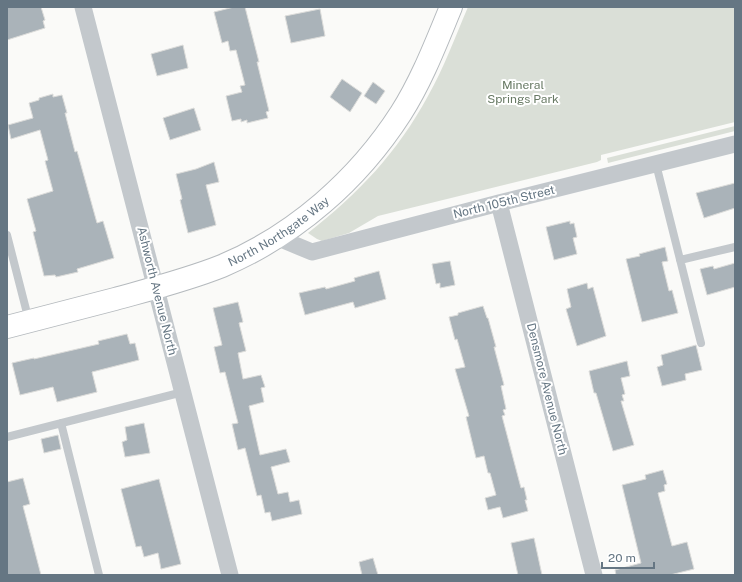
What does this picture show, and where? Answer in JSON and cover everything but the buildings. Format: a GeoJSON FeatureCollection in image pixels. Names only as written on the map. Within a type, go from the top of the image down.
{"type":"FeatureCollection","features":[{"type":"Feature","properties":{"kind":"main road","name":"North Northgate Way"},"geometry":{"type":"LineString","coordinates":[[7,327],[156,288],[222,265],[276,237],[301,220],[340,187],[366,160],[384,137],[416,87],[451,7]]}},
{"type":"Feature","properties":{"kind":"street","name":"Ashworth Avenue North"},"geometry":{"type":"LineString","coordinates":[[83,7],[230,575]]}},
{"type":"Feature","properties":{"kind":"street","name":"North 105th Street"},"geometry":{"type":"LineString","coordinates":[[276,237],[312,252],[499,203],[735,144]]}},
{"type":"Feature","properties":{"kind":"street","name":"Densmore Avenue North"},"geometry":{"type":"LineString","coordinates":[[499,203],[594,575]]}},
{"type":"Feature","properties":{"kind":"lane"},"geometry":{"type":"LineString","coordinates":[[656,164],[701,343]]}},
{"type":"Feature","properties":{"kind":"lane"},"geometry":{"type":"LineString","coordinates":[[7,235],[29,322]]}},
{"type":"Feature","properties":{"kind":"lane"},"geometry":{"type":"LineString","coordinates":[[680,260],[735,246]]}},
{"type":"Feature","properties":{"kind":"lane"},"geometry":{"type":"LineString","coordinates":[[7,437],[183,392]]}},
{"type":"Feature","properties":{"kind":"lane"},"geometry":{"type":"LineString","coordinates":[[61,423],[99,575]]}},
{"type":"Feature","properties":{"kind":"green space","name":"Mineral Springs Park"},"geometry":{"type":"Polygon","coordinates":[[[468,7],[735,7],[735,122],[601,155],[601,160],[597,162],[378,216],[349,233],[322,241],[308,233],[344,203],[376,171],[403,136],[416,117],[434,85],[468,7]]]}},
{"type":"Feature","properties":{"kind":"green space"},"geometry":{"type":"Polygon","coordinates":[[[735,126],[735,131],[608,163],[607,158],[735,126]]]}}]}
